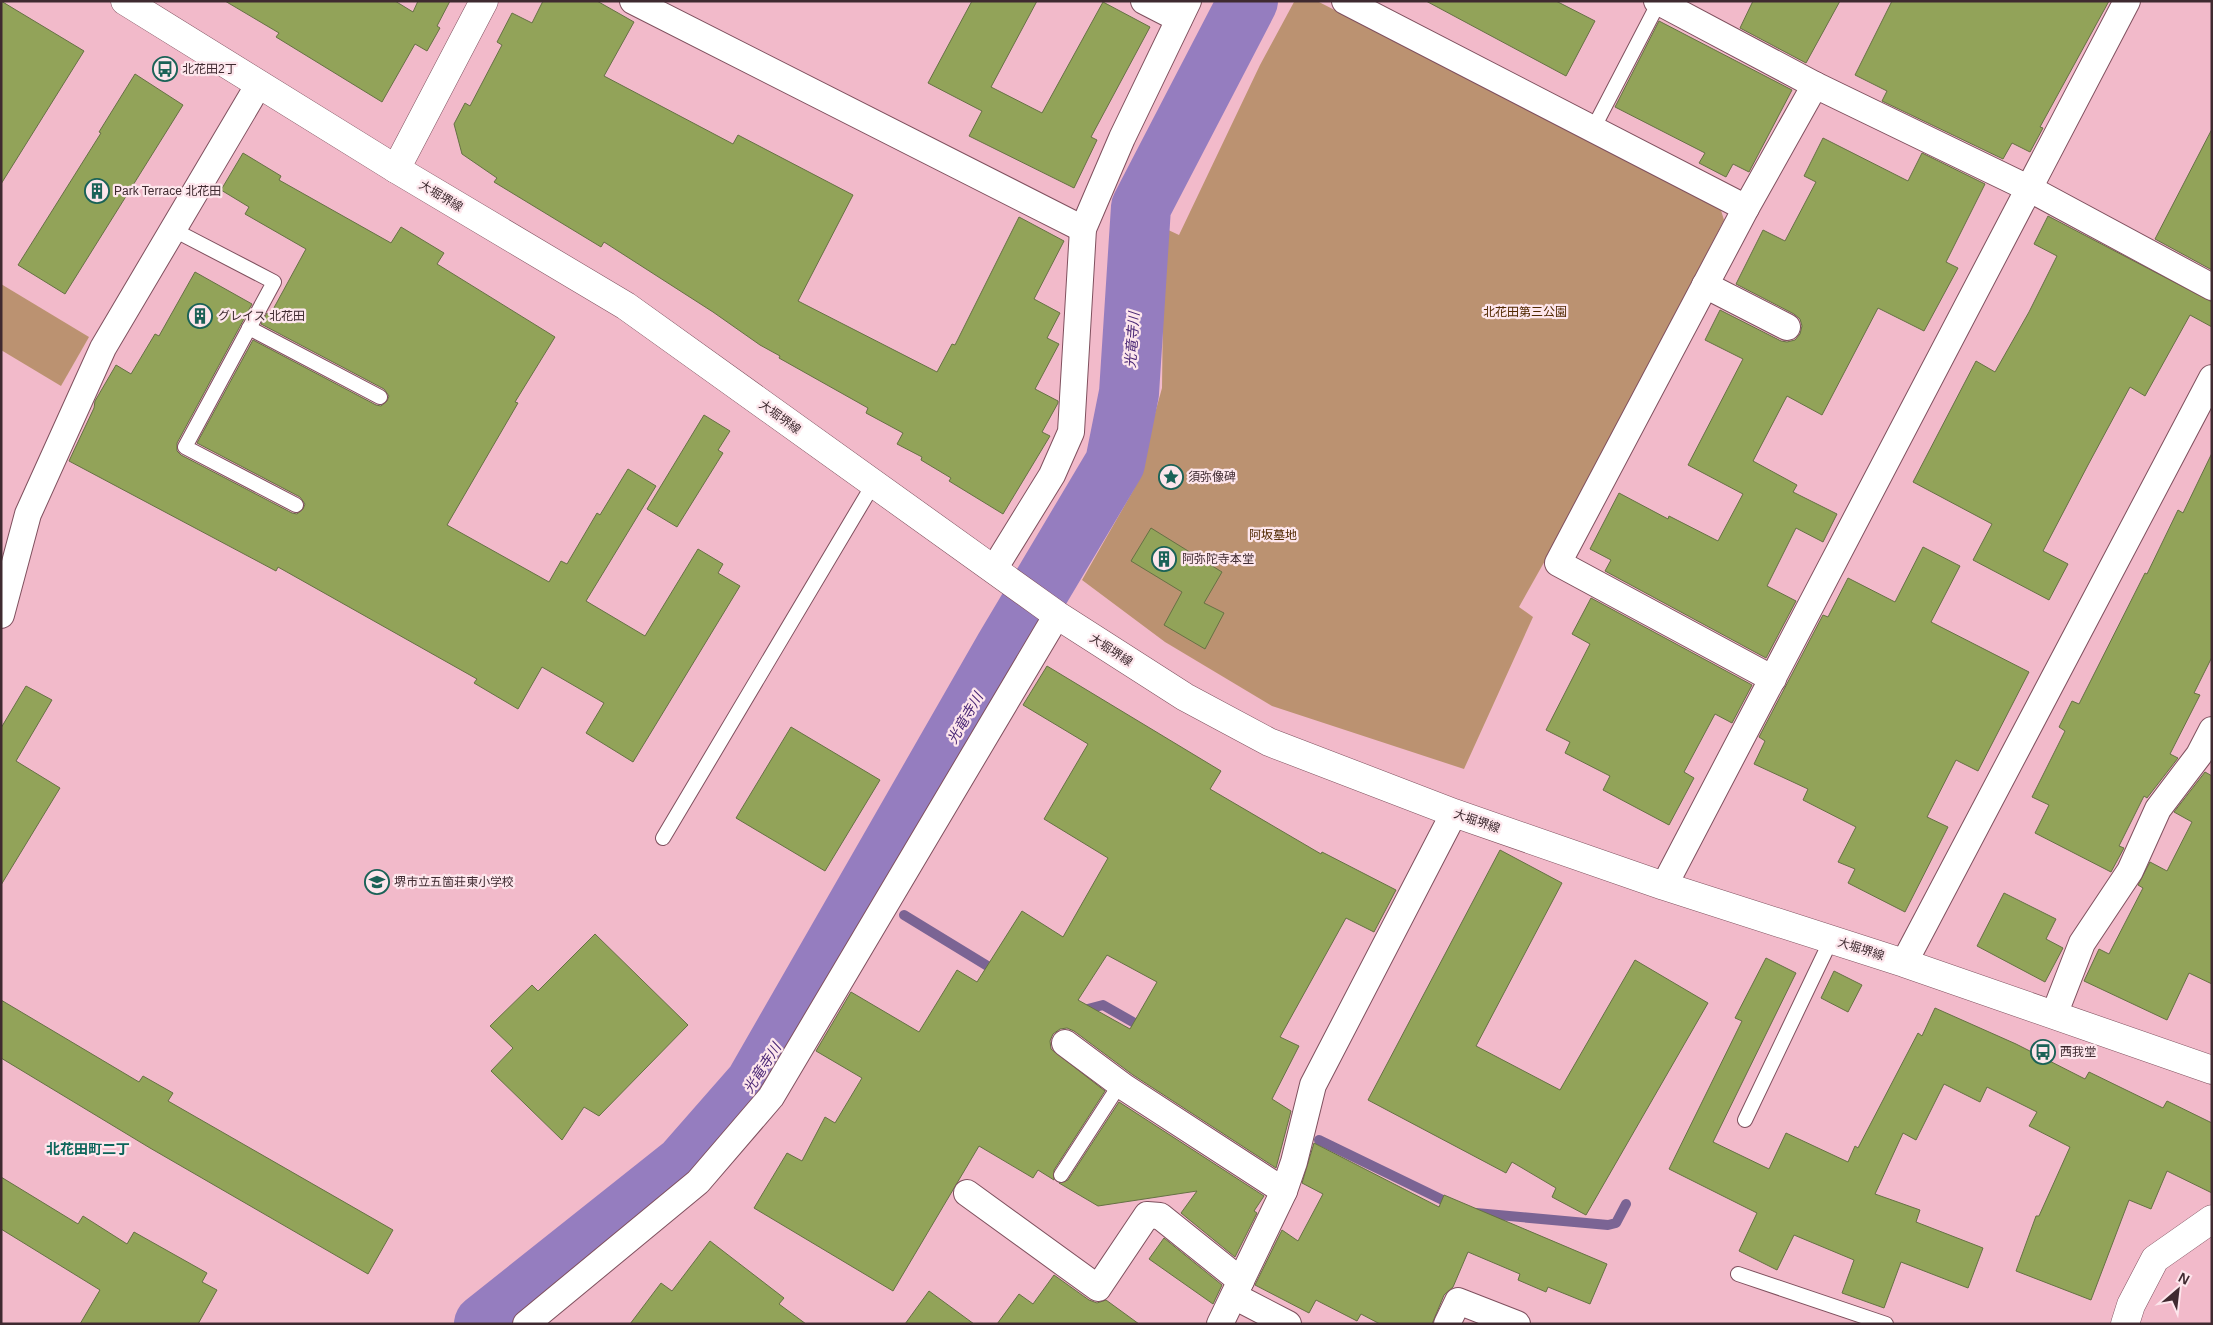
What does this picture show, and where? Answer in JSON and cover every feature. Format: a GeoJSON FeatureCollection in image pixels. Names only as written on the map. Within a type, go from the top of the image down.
{"type":"FeatureCollection","features":[{"type":"Feature","properties":{"kind":"main road","name":"大堀堺線"},"geometry":{"type":"LineString","coordinates":[[125,1],[396,169],[626,306],[1053,612],[1184,697],[1269,742],[1454,813],[1664,886],[1904,963],[2212,1070]]}},
{"type":"Feature","properties":{"kind":"main road"},"geometry":{"type":"LineString","coordinates":[[396,169],[484,1]]}},
{"type":"Feature","properties":{"kind":"main road"},"geometry":{"type":"LineString","coordinates":[[2125,1324],[2131,1305],[2155,1259],[2212,1219]]}},
{"type":"Feature","properties":{"kind":"street"},"geometry":{"type":"LineString","coordinates":[[633,1],[1082,229]]}},
{"type":"Feature","properties":{"kind":"street"},"geometry":{"type":"LineString","coordinates":[[994,569],[1052,475],[1071,432],[1082,229],[1122,138],[1183,10],[1144,1]]}},
{"type":"Feature","properties":{"kind":"street"},"geometry":{"type":"LineString","coordinates":[[1345,1],[1746,208]]}},
{"type":"Feature","properties":{"kind":"street"},"geometry":{"type":"LineString","coordinates":[[1664,886],[2127,1]]}},
{"type":"Feature","properties":{"kind":"street"},"geometry":{"type":"LineString","coordinates":[[1658,2],[1815,85],[2030,189],[2212,287]]}},
{"type":"Feature","properties":{"kind":"street"},"geometry":{"type":"LineString","coordinates":[[1,615],[28,514],[103,348],[259,84]]}},
{"type":"Feature","properties":{"kind":"street"},"geometry":{"type":"LineString","coordinates":[[1773,679],[1558,563],[1746,208],[1815,85]]}},
{"type":"Feature","properties":{"kind":"street"},"geometry":{"type":"LineString","coordinates":[[1705,285],[1787,327]]}},
{"type":"Feature","properties":{"kind":"street"},"geometry":{"type":"LineString","coordinates":[[1904,963],[2210,384]]}},
{"type":"Feature","properties":{"kind":"street"},"geometry":{"type":"LineString","coordinates":[[526,1324],[698,1182],[771,1097],[1053,612]]}},
{"type":"Feature","properties":{"kind":"street"},"geometry":{"type":"LineString","coordinates":[[2054,1015],[2082,943],[2130,871],[2158,809],[2199,755],[2212,730]]}},
{"type":"Feature","properties":{"kind":"street"},"geometry":{"type":"LineString","coordinates":[[1220,1324],[1284,1190],[1294,1162],[1312,1085],[1454,813]]}},
{"type":"Feature","properties":{"kind":"street"},"geometry":{"type":"LineString","coordinates":[[1065,1043],[1120,1084],[1284,1190]]}},
{"type":"Feature","properties":{"kind":"street"},"geometry":{"type":"LineString","coordinates":[[967,1193],[1098,1288],[1147,1215],[1160,1216],[1238,1288],[1288,1324]]}},
{"type":"Feature","properties":{"kind":"street"},"geometry":{"type":"LineString","coordinates":[[1447,1324],[1458,1301],[1517,1324]]}},
{"type":"Feature","properties":{"kind":"lane"},"geometry":{"type":"LineString","coordinates":[[1592,129],[1658,2]]}},
{"type":"Feature","properties":{"kind":"lane"},"geometry":{"type":"LineString","coordinates":[[174,230],[274,282],[185,447],[296,505]]}},
{"type":"Feature","properties":{"kind":"lane"},"geometry":{"type":"LineString","coordinates":[[249,328],[380,397]]}},
{"type":"Feature","properties":{"kind":"lane"},"geometry":{"type":"LineString","coordinates":[[663,838],[874,484]]}},
{"type":"Feature","properties":{"kind":"lane"},"geometry":{"type":"LineString","coordinates":[[1745,1120],[1831,940]]}},
{"type":"Feature","properties":{"kind":"lane"},"geometry":{"type":"LineString","coordinates":[[1061,1174],[1120,1084]]}},
{"type":"Feature","properties":{"kind":"lane"},"geometry":{"type":"LineString","coordinates":[[1738,1274],[1886,1324]]}},
{"type":"Feature","properties":{"kind":"green space"},"geometry":{"type":"Polygon","coordinates":[[[1317,1],[1720,207],[1724,220],[1569,518],[1519,607],[1533,617],[1464,769],[1272,706],[1165,642],[1082,580],[1134,489],[1162,388],[1164,228],[1179,235],[1260,65],[1294,2],[1317,1]]]}},
{"type":"Feature","properties":{"kind":"green space"},"geometry":{"type":"Polygon","coordinates":[[[1,284],[89,337],[61,386],[1,350],[1,284]]]}},
{"type":"Feature","properties":{"kind":"building"},"geometry":{"type":"Polygon","coordinates":[[[1,1],[84,51],[1,184],[1,1]]]}},
{"type":"Feature","properties":{"kind":"building"},"geometry":{"type":"Polygon","coordinates":[[[225,1],[395,1],[413,12],[418,1],[450,1],[437,26],[440,28],[427,51],[415,44],[382,102],[276,37],[279,33],[225,1]]]}},
{"type":"Feature","properties":{"kind":"building"},"geometry":{"type":"Polygon","coordinates":[[[543,1],[597,1],[634,22],[604,76],[733,144],[738,135],[853,195],[798,301],[937,372],[952,344],[955,345],[1019,217],[1064,241],[1034,299],[1060,313],[1047,338],[1059,344],[1035,389],[1058,401],[1058,403],[1042,432],[1050,436],[1003,514],[949,481],[951,478],[921,460],[922,457],[897,444],[903,433],[866,413],[868,408],[779,358],[780,356],[760,345],[713,312],[604,242],[601,247],[494,182],[497,178],[462,154],[454,124],[465,103],[470,106],[502,45],[497,42],[512,13],[532,23],[543,1]]]}},
{"type":"Feature","properties":{"kind":"building"},"geometry":{"type":"Polygon","coordinates":[[[972,1],[1037,1],[991,87],[1042,113],[1103,2],[1150,27],[1091,137],[1097,140],[1074,188],[969,136],[982,111],[928,83],[972,1]]]}},
{"type":"Feature","properties":{"kind":"building"},"geometry":{"type":"Polygon","coordinates":[[[1426,1],[1556,1],[1595,21],[1566,76],[1426,1]]]}},
{"type":"Feature","properties":{"kind":"building"},"geometry":{"type":"Polygon","coordinates":[[[1753,1],[1840,1],[1806,63],[1740,28],[1753,1]]]}},
{"type":"Feature","properties":{"kind":"building"},"geometry":{"type":"Polygon","coordinates":[[[1892,1],[2109,1],[2040,127],[2043,128],[2030,152],[2012,143],[2003,159],[1882,101],[1887,91],[1855,75],[1892,1]]]}},
{"type":"Feature","properties":{"kind":"building"},"geometry":{"type":"Polygon","coordinates":[[[1659,21],[1792,90],[1749,172],[1733,164],[1726,177],[1699,163],[1705,153],[1615,107],[1659,21]]]}},
{"type":"Feature","properties":{"kind":"building","name":"Park Terrace 北花田"},"geometry":{"type":"Polygon","coordinates":[[[135,74],[183,105],[65,294],[18,265],[101,133],[99,132],[135,74]]]}},
{"type":"Feature","properties":{"kind":"building"},"geometry":{"type":"Polygon","coordinates":[[[2212,129],[2212,270],[2155,239],[2212,129]]]}},
{"type":"Feature","properties":{"kind":"building"},"geometry":{"type":"Polygon","coordinates":[[[1823,138],[1908,181],[1922,153],[1985,184],[1946,262],[1958,268],[1924,331],[1878,308],[1822,415],[1787,396],[1753,461],[1797,485],[1793,492],[1837,514],[1823,542],[1796,528],[1767,586],[1796,601],[1766,658],[1605,571],[1611,560],[1590,549],[1619,493],[1668,519],[1669,516],[1718,541],[1743,494],[1688,465],[1743,359],[1705,340],[1720,310],[1781,341],[1795,340],[1800,334],[1802,326],[1800,319],[1794,314],[1736,284],[1763,230],[1785,241],[1816,182],[1804,176],[1823,138]]]}},
{"type":"Feature","properties":{"kind":"building"},"geometry":{"type":"Polygon","coordinates":[[[243,153],[281,176],[279,180],[391,243],[401,227],[444,253],[437,264],[555,337],[515,402],[518,403],[447,525],[549,582],[561,561],[567,564],[597,513],[600,515],[628,469],[656,486],[586,601],[645,636],[698,549],[723,564],[718,573],[740,586],[633,762],[586,733],[604,703],[542,667],[518,709],[474,683],[477,679],[278,567],[276,571],[69,461],[94,408],[95,401],[116,365],[131,374],[155,334],[159,336],[195,272],[252,304],[177,443],[177,451],[181,455],[292,513],[297,514],[303,509],[305,504],[300,497],[197,443],[253,340],[376,405],[381,406],[387,401],[389,396],[384,389],[261,324],[267,313],[270,315],[306,249],[245,214],[249,207],[221,190],[243,153]]]}},
{"type":"Feature","properties":{"kind":"building"},"geometry":{"type":"Polygon","coordinates":[[[2048,216],[2212,302],[2212,327],[2190,315],[2145,396],[2130,387],[2043,551],[2068,564],[2049,600],[1973,560],[1992,524],[1913,482],[1976,361],[1995,372],[2029,312],[2057,256],[2034,244],[2048,216]]]}},
{"type":"Feature","properties":{"kind":"building"},"geometry":{"type":"Polygon","coordinates":[[[704,415],[730,431],[718,450],[723,453],[677,527],[647,509],[704,415]]]}},
{"type":"Feature","properties":{"kind":"building"},"geometry":{"type":"Polygon","coordinates":[[[2212,453],[2212,657],[2194,693],[2200,695],[2170,754],[2178,758],[2147,798],[2144,796],[2119,846],[2124,848],[2111,872],[2035,833],[2049,805],[2032,797],[2065,731],[2059,727],[2072,701],[2079,704],[2178,510],[2183,513],[2212,453]]]}},
{"type":"Feature","properties":{"kind":"building"},"geometry":{"type":"Polygon","coordinates":[[[1151,528],[1222,572],[1204,603],[1224,613],[1205,649],[1164,625],[1182,592],[1131,561],[1151,528]]]}},
{"type":"Feature","properties":{"kind":"building"},"geometry":{"type":"Polygon","coordinates":[[[1923,547],[1960,566],[1931,622],[2029,672],[1978,771],[1956,760],[1927,817],[1948,827],[1905,912],[1848,883],[1855,869],[1838,862],[1856,827],[1803,800],[1808,789],[1754,764],[1765,741],[1759,737],[1823,615],[1828,617],[1848,578],[1895,602],[1923,547]]]}},
{"type":"Feature","properties":{"kind":"building"},"geometry":{"type":"Polygon","coordinates":[[[1591,598],[1752,685],[1732,723],[1715,714],[1684,772],[1694,778],[1669,825],[1603,790],[1610,776],[1565,753],[1570,742],[1546,730],[1590,644],[1572,634],[1591,598]]]}},
{"type":"Feature","properties":{"kind":"building"},"geometry":{"type":"Polygon","coordinates":[[[1047,666],[1221,771],[1210,789],[1321,854],[1322,852],[1396,890],[1374,932],[1346,918],[1280,1037],[1299,1046],[1272,1099],[1291,1111],[1276,1168],[1133,1075],[1074,1031],[1067,1028],[1060,1029],[1053,1034],[1050,1041],[1051,1049],[1105,1091],[1054,1170],[1054,1180],[1038,1170],[1033,1178],[979,1146],[893,1291],[754,1208],[787,1153],[802,1161],[825,1117],[835,1123],[862,1078],[816,1051],[851,992],[919,1032],[957,970],[977,982],[1022,911],[1063,937],[1108,858],[1044,819],[1088,744],[1023,705],[1047,666]],[[1107,955],[1078,1000],[1130,1029],[1157,982],[1107,955]]]}},
{"type":"Feature","properties":{"kind":"building"},"geometry":{"type":"Polygon","coordinates":[[[26,686],[52,700],[16,761],[60,788],[1,885],[1,728],[26,686]]]}},
{"type":"Feature","properties":{"kind":"building"},"geometry":{"type":"Polygon","coordinates":[[[791,727],[880,780],[825,871],[736,818],[791,727]]]}},
{"type":"Feature","properties":{"kind":"building"},"geometry":{"type":"Polygon","coordinates":[[[2205,772],[2212,776],[2212,984],[2189,973],[2167,1020],[2084,981],[2099,949],[2109,954],[2143,888],[2138,885],[2150,862],[2167,871],[2192,822],[2174,812],[2205,772]]]}},
{"type":"Feature","properties":{"kind":"building"},"geometry":{"type":"Polygon","coordinates":[[[1500,850],[1562,883],[1476,1046],[1560,1090],[1635,960],[1708,1003],[1586,1215],[1552,1197],[1556,1188],[1512,1162],[1506,1173],[1368,1100],[1500,850]]]}},
{"type":"Feature","properties":{"kind":"building"},"geometry":{"type":"Polygon","coordinates":[[[2004,893],[2056,919],[2046,939],[2063,948],[2045,982],[1977,946],[2004,893]]]}},
{"type":"Feature","properties":{"kind":"building"},"geometry":{"type":"Polygon","coordinates":[[[595,934],[688,1025],[599,1116],[584,1107],[562,1140],[491,1071],[513,1048],[490,1026],[532,985],[538,991],[595,934]]]}},
{"type":"Feature","properties":{"kind":"building"},"geometry":{"type":"Polygon","coordinates":[[[1766,958],[1796,973],[1713,1142],[1769,1169],[1786,1133],[1848,1162],[1855,1146],[1858,1148],[1918,1033],[1922,1036],[1935,1008],[2016,1044],[2085,1079],[2089,1072],[2163,1108],[2167,1101],[2212,1123],[2212,1193],[2167,1171],[2151,1209],[2129,1200],[2091,1300],[2016,1271],[2036,1216],[2039,1216],[2070,1147],[2029,1126],[2037,1112],[1987,1087],[1980,1102],[1944,1084],[1916,1140],[1903,1133],[1875,1194],[1920,1210],[1916,1222],[1983,1248],[1968,1288],[1901,1262],[1884,1308],[1842,1293],[1854,1260],[1794,1235],[1777,1270],[1739,1251],[1757,1213],[1669,1169],[1742,1021],[1735,1018],[1766,958]]]}},
{"type":"Feature","properties":{"kind":"building"},"geometry":{"type":"Polygon","coordinates":[[[1834,971],[1862,985],[1848,1012],[1821,998],[1834,971]]]}},
{"type":"Feature","properties":{"kind":"building"},"geometry":{"type":"Polygon","coordinates":[[[1,1000],[139,1082],[143,1076],[173,1093],[168,1101],[393,1230],[368,1274],[150,1148],[1,1058],[1,1000]]]}},
{"type":"Feature","properties":{"kind":"building"},"geometry":{"type":"Polygon","coordinates":[[[1119,1102],[1264,1196],[1254,1211],[1257,1213],[1235,1257],[1181,1213],[1197,1191],[1098,1206],[1059,1183],[1068,1180],[1119,1102]]]}},
{"type":"Feature","properties":{"kind":"building"},"geometry":{"type":"Polygon","coordinates":[[[1314,1143],[1439,1207],[1444,1195],[1607,1264],[1590,1304],[1548,1287],[1546,1292],[1518,1280],[1520,1274],[1468,1252],[1453,1287],[1444,1295],[1432,1324],[1380,1324],[1361,1314],[1357,1321],[1316,1300],[1309,1313],[1255,1285],[1282,1230],[1298,1241],[1323,1194],[1302,1183],[1314,1143]]]}},
{"type":"Feature","properties":{"kind":"building"},"geometry":{"type":"Polygon","coordinates":[[[1,1177],[78,1224],[83,1216],[127,1244],[134,1232],[207,1273],[202,1282],[217,1290],[198,1324],[80,1324],[100,1290],[1,1229],[1,1177]]]}},
{"type":"Feature","properties":{"kind":"building"},"geometry":{"type":"Polygon","coordinates":[[[1164,1238],[1222,1285],[1213,1304],[1149,1259],[1164,1238]]]}},
{"type":"Feature","properties":{"kind":"building"},"geometry":{"type":"Polygon","coordinates":[[[710,1241],[784,1298],[779,1304],[806,1324],[630,1324],[661,1283],[672,1291],[710,1241]]]}},
{"type":"Feature","properties":{"kind":"building"},"geometry":{"type":"Polygon","coordinates":[[[1054,1275],[1089,1300],[1097,1303],[1106,1300],[1139,1324],[997,1324],[1019,1294],[1033,1304],[1054,1275]]]}},
{"type":"Feature","properties":{"kind":"building"},"geometry":{"type":"Polygon","coordinates":[[[929,1291],[974,1324],[905,1324],[929,1291]]]}},
{"type":"Feature","properties":{"kind":"waterway","name":"光竜寺川"},"geometry":{"type":"LineString","coordinates":[[484,1324],[684,1165],[755,1084],[1005,648],[1115,463],[1129,393],[1141,207],[1248,1]]}},
{"type":"Feature","properties":{"kind":"waterway"},"geometry":{"type":"LineString","coordinates":[[904,915],[999,973]]}},
{"type":"Feature","properties":{"kind":"waterway"},"geometry":{"type":"LineString","coordinates":[[1080,1011],[1103,1005],[1145,1029]]}},
{"type":"Feature","properties":{"kind":"waterway"},"geometry":{"type":"LineString","coordinates":[[1319,1140],[1453,1205]]}},
{"type":"Feature","properties":{"kind":"waterway"},"geometry":{"type":"LineString","coordinates":[[1476,1213],[1608,1225],[1616,1223],[1626,1204]]}},
{"type":"Feature","properties":{"kind":"place","name":"北花田2丁"},"geometry":{"type":"Point","coordinates":[165,69]}},
{"type":"Feature","properties":{"kind":"place","name":"Park Terrace 北花田"},"geometry":{"type":"Point","coordinates":[97,191]}},
{"type":"Feature","properties":{"kind":"place","name":"グレイス 北花田"},"geometry":{"type":"Point","coordinates":[200,316]}},
{"type":"Feature","properties":{"kind":"place","name":"須弥像碑"},"geometry":{"type":"Point","coordinates":[1171,477]}},
{"type":"Feature","properties":{"kind":"place","name":"阿弥陀寺本堂"},"geometry":{"type":"Point","coordinates":[1164,559]}},
{"type":"Feature","properties":{"kind":"place","name":"堺市立五箇荘東小学校"},"geometry":{"type":"Point","coordinates":[377,882]}},
{"type":"Feature","properties":{"kind":"place","name":"西我堂"},"geometry":{"type":"Point","coordinates":[2043,1052]}},
{"type":"Feature","properties":{"kind":"district","name":"北花田町二丁"},"geometry":{"type":"Point","coordinates":[88,1149]}},
{"type":"Feature","properties":{"kind":"park label","name":"北花田第三公園"},"geometry":{"type":"Point","coordinates":[1525,312]}},
{"type":"Feature","properties":{"kind":"park label","name":"阿坂墓地"},"geometry":{"type":"Point","coordinates":[1273,535]}}]}
